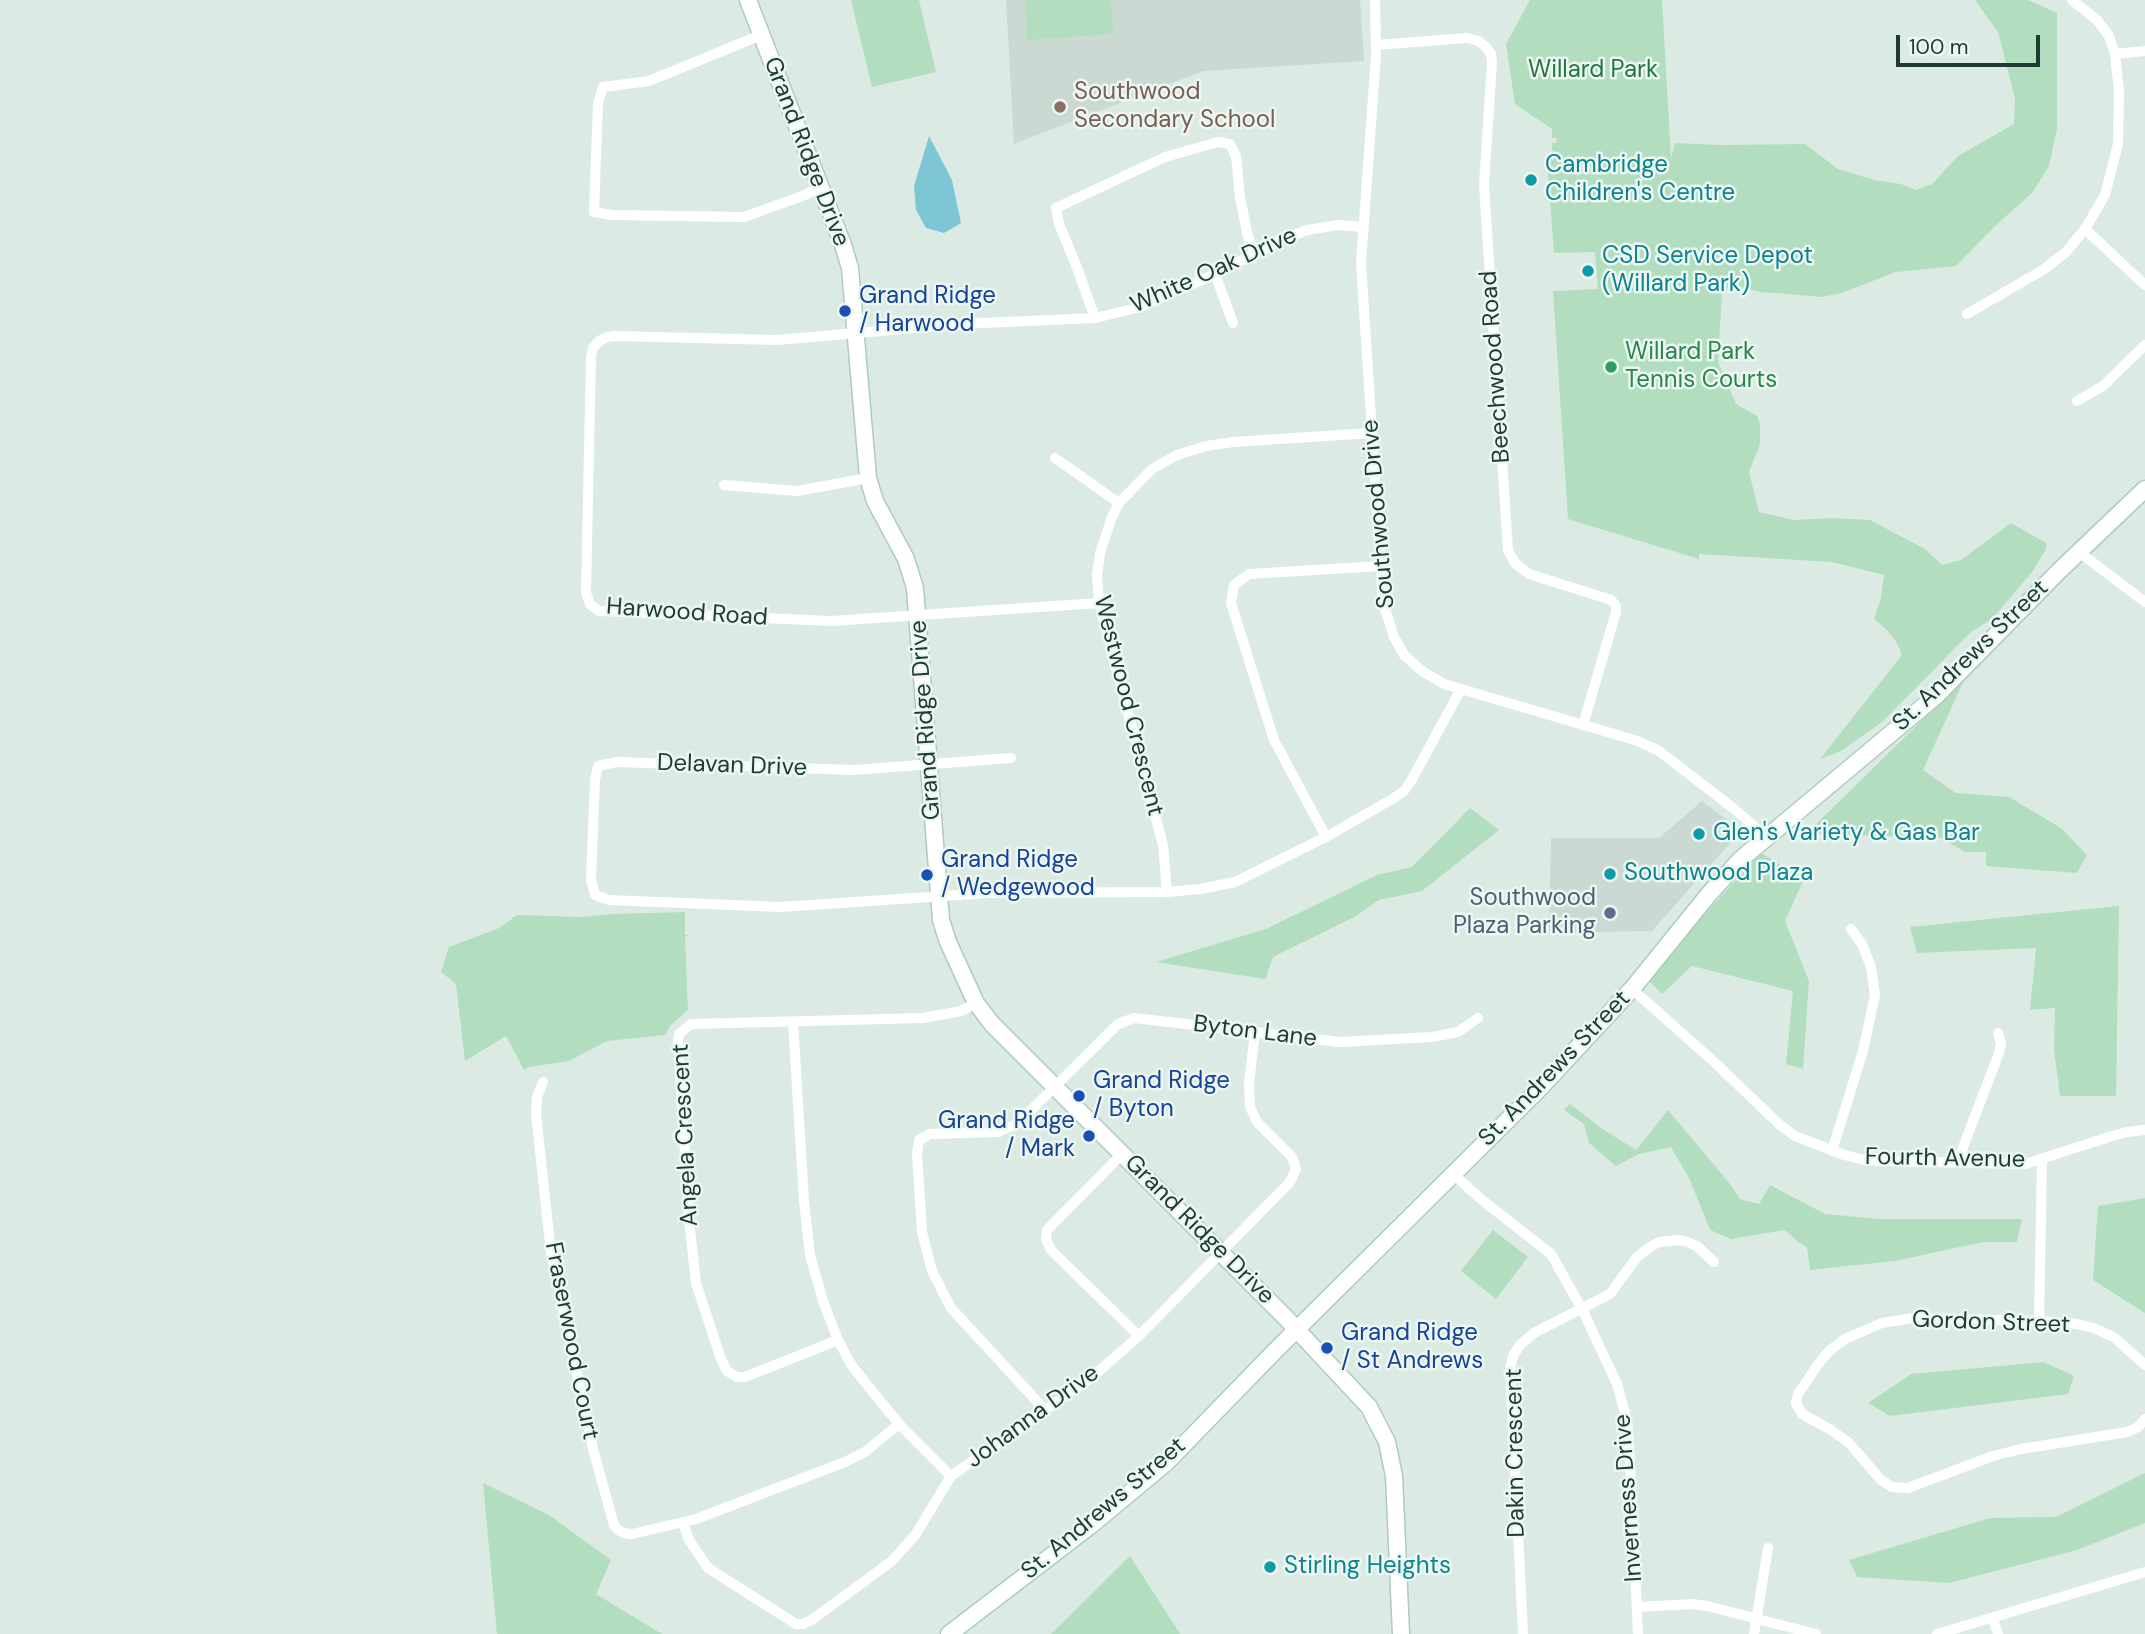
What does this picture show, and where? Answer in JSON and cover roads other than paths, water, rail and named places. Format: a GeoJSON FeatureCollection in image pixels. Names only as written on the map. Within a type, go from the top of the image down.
{"type":"FeatureCollection","features":[{"type":"Feature","properties":{"kind":"street","name":"Grand Ridge Drive"},"geometry":{"type":"LineString","coordinates":[[748,0],[850,268],[868,478],[878,508],[906,559],[915,589],[944,931],[976,1003],[992,1024],[1222,1253],[1369,1406],[1387,1443],[1394,1476],[1401,1634]]}},
{"type":"Feature","properties":{"kind":"street","name":"Southwood Drive"},"geometry":{"type":"LineString","coordinates":[[1375,0],[1376,45],[1361,263],[1383,603],[1394,637],[1404,655],[1422,671],[1444,684],[1638,741],[1659,751],[1767,836]]}},
{"type":"Feature","properties":{"kind":"street"},"geometry":{"type":"LineString","coordinates":[[1967,314],[2043,270],[2066,252],[2085,229],[2105,195],[2118,144],[2119,91],[2115,54],[2109,36],[2097,20],[2072,0]]}},
{"type":"Feature","properties":{"kind":"street"},"geometry":{"type":"LineString","coordinates":[[761,35],[649,81],[603,87],[598,103],[594,212],[611,215],[744,217],[820,187]]}},
{"type":"Feature","properties":{"kind":"street","name":"Beechwood Road"},"geometry":{"type":"LineString","coordinates":[[1376,45],[1467,38],[1478,41],[1491,54],[1484,185],[1508,550],[1515,563],[1529,574],[1611,600],[1616,606],[1583,725]]}},
{"type":"Feature","properties":{"kind":"street"},"geometry":{"type":"LineString","coordinates":[[2115,54],[2145,51]]}},
{"type":"Feature","properties":{"kind":"street"},"geometry":{"type":"LineString","coordinates":[[1095,317],[1059,224],[1056,208],[1165,157],[1219,142],[1230,144],[1236,156],[1248,237],[1255,253]]}},
{"type":"Feature","properties":{"kind":"street","name":"White Oak Drive"},"geometry":{"type":"LineString","coordinates":[[856,333],[1095,317],[1141,307],[1307,230],[1339,225],[1362,227]]}},
{"type":"Feature","properties":{"kind":"street"},"geometry":{"type":"LineString","coordinates":[[2085,229],[2145,285]]}},
{"type":"Feature","properties":{"kind":"street"},"geometry":{"type":"LineString","coordinates":[[1214,274],[1233,323]]}},
{"type":"Feature","properties":{"kind":"street","name":"Harwood Road"},"geometry":{"type":"LineString","coordinates":[[856,333],[777,340],[615,336],[599,341],[593,348],[591,357],[586,593],[590,604],[599,611],[832,621],[1099,603]]}},
{"type":"Feature","properties":{"kind":"street"},"geometry":{"type":"LineString","coordinates":[[2077,401],[2103,386],[2145,345]]}},
{"type":"Feature","properties":{"kind":"street","name":"Westwood Crescent"},"geometry":{"type":"LineString","coordinates":[[1167,891],[1163,845],[1099,603],[1097,576],[1106,531],[1119,503],[1152,470],[1177,455],[1206,446],[1233,442],[1372,432]]}},
{"type":"Feature","properties":{"kind":"street"},"geometry":{"type":"LineString","coordinates":[[1055,458],[1119,503]]}},
{"type":"Feature","properties":{"kind":"street"},"geometry":{"type":"LineString","coordinates":[[724,485],[797,491],[868,478]]}},
{"type":"Feature","properties":{"kind":"street","name":"St. Andrews Street"},"geometry":{"type":"LineString","coordinates":[[949,1634],[1090,1526],[1167,1462],[1539,1089],[1632,989],[1741,859],[1937,695],[2145,489]]}},
{"type":"Feature","properties":{"kind":"street"},"geometry":{"type":"LineString","coordinates":[[2079,552],[2145,602]]}},
{"type":"Feature","properties":{"kind":"street"},"geometry":{"type":"LineString","coordinates":[[1326,837],[1274,740],[1231,603],[1234,585],[1249,573],[1381,566]]}},
{"type":"Feature","properties":{"kind":"street"},"geometry":{"type":"LineString","coordinates":[[939,896],[1167,891],[1201,889],[1235,882],[1326,837],[1404,790],[1461,689]]}},
{"type":"Feature","properties":{"kind":"street","name":"Delavan Drive"},"geometry":{"type":"LineString","coordinates":[[939,896],[781,907],[610,900],[595,895],[591,880],[595,780],[598,766],[616,762],[854,770],[1011,758]]}},
{"type":"Feature","properties":{"kind":"street"},"geometry":{"type":"LineString","coordinates":[[1832,1151],[1863,1051],[1875,995],[1871,967],[1862,944],[1851,929]]}},
{"type":"Feature","properties":{"kind":"street","name":"Fourth Avenue"},"geometry":{"type":"LineString","coordinates":[[1632,989],[1780,1125],[1795,1136],[1832,1151],[1866,1160],[2025,1164],[2109,1137],[2145,1130]]}},
{"type":"Feature","properties":{"kind":"street","name":"Angela Crescent"},"geometry":{"type":"LineString","coordinates":[[838,1340],[745,1377],[737,1377],[727,1371],[695,1283],[678,1042],[680,1034],[691,1024],[923,1018],[961,1011],[976,1003]]}},
{"type":"Feature","properties":{"kind":"street","name":"Byton Lane"},"geometry":{"type":"LineString","coordinates":[[1045,1410],[951,1308],[932,1271],[922,1232],[919,1140],[930,1134],[998,1132],[1017,1124],[1118,1024],[1134,1018],[1340,1042],[1432,1037],[1458,1032],[1478,1018]]}},
{"type":"Feature","properties":{"kind":"street","name":"Johanna Drive"},"geometry":{"type":"LineString","coordinates":[[793,1022],[804,1201],[810,1255],[823,1301],[838,1340],[852,1366],[898,1424],[951,1476],[1091,1378],[1139,1336],[1290,1182],[1296,1169],[1292,1157],[1257,1122],[1250,1107],[1249,1083],[1255,1032]]}},
{"type":"Feature","properties":{"kind":"street"},"geometry":{"type":"LineString","coordinates":[[1961,1162],[1962,1150],[1999,1054],[2001,1043],[1998,1034]]}},
{"type":"Feature","properties":{"kind":"street","name":"Fraserwood Court"},"geometry":{"type":"LineString","coordinates":[[543,1082],[537,1097],[536,1114],[551,1253],[593,1450],[614,1525],[624,1534],[632,1534],[683,1523]]}},
{"type":"Feature","properties":{"kind":"street"},"geometry":{"type":"LineString","coordinates":[[1122,1154],[1047,1230],[1046,1239],[1051,1250],[1139,1336]]}},
{"type":"Feature","properties":{"kind":"street"},"geometry":{"type":"LineString","coordinates":[[2039,1321],[2042,1160]]}},
{"type":"Feature","properties":{"kind":"street","name":"Inverness Drive"},"geometry":{"type":"LineString","coordinates":[[1454,1174],[1550,1254],[1582,1309],[1617,1384],[1627,1420],[1637,1634]]}},
{"type":"Feature","properties":{"kind":"street","name":"Dakin Crescent"},"geometry":{"type":"LineString","coordinates":[[1523,1634],[1510,1369],[1513,1356],[1520,1345],[1534,1333],[1610,1294],[1637,1257],[1659,1242],[1688,1242],[1698,1247],[1714,1262]]}},
{"type":"Feature","properties":{"kind":"street","name":"Gordon Street"},"geometry":{"type":"LineString","coordinates":[[2145,1365],[2115,1338],[2094,1328],[2077,1324],[1913,1318],[1882,1323],[1845,1339],[1829,1351],[1798,1394],[1796,1404],[1802,1414],[1848,1443],[1881,1480],[1892,1487],[1908,1488],[1993,1456],[2127,1432],[2138,1427],[2145,1419]]}},
{"type":"Feature","properties":{"kind":"street"},"geometry":{"type":"LineString","coordinates":[[898,1424],[864,1452],[845,1462],[683,1523],[689,1540],[708,1568],[796,1624],[803,1624],[892,1561],[916,1534],[951,1476]]}},
{"type":"Feature","properties":{"kind":"street"},"geometry":{"type":"LineString","coordinates":[[1754,1634],[1768,1548]]}},
{"type":"Feature","properties":{"kind":"street"},"geometry":{"type":"LineString","coordinates":[[1937,1634],[2145,1572]]}},
{"type":"Feature","properties":{"kind":"street"},"geometry":{"type":"LineString","coordinates":[[1637,1607],[1693,1604],[1816,1634]]}},
{"type":"Feature","properties":{"kind":"street"},"geometry":{"type":"LineString","coordinates":[[1993,1619],[1998,1634]]}},
{"type":"Feature","properties":{"kind":"water"},"geometry":{"type":"Polygon","coordinates":[[[929,136],[952,180],[961,223],[944,233],[926,228],[916,210],[914,186],[929,136]]]}},
{"type":"Feature","properties":{"kind":"place","name":"Southwood Secondary School"},"geometry":{"type":"Point","coordinates":[1060,107]}},
{"type":"Feature","properties":{"kind":"place","name":"Cambridge Children's Centre"},"geometry":{"type":"Point","coordinates":[1531,180]}},
{"type":"Feature","properties":{"kind":"place","name":"CSD Service Depot (Willard Park)"},"geometry":{"type":"Point","coordinates":[1588,271]}},
{"type":"Feature","properties":{"kind":"place","name":"Grand Ridge / Harwood"},"geometry":{"type":"Point","coordinates":[845,311]}},
{"type":"Feature","properties":{"kind":"place","name":"Willard Park Tennis Courts"},"geometry":{"type":"Point","coordinates":[1611,367]}},
{"type":"Feature","properties":{"kind":"place","name":"Glen's Variety & Gas Bar"},"geometry":{"type":"Point","coordinates":[1699,834]}},
{"type":"Feature","properties":{"kind":"place","name":"Southwood Plaza"},"geometry":{"type":"Point","coordinates":[1610,874]}},
{"type":"Feature","properties":{"kind":"place","name":"Grand Ridge / Wedgewood"},"geometry":{"type":"Point","coordinates":[927,875]}},
{"type":"Feature","properties":{"kind":"place","name":"Southwood Plaza Parking"},"geometry":{"type":"Point","coordinates":[1610,913]}},
{"type":"Feature","properties":{"kind":"place","name":"Grand Ridge / Byton"},"geometry":{"type":"Point","coordinates":[1079,1096]}},
{"type":"Feature","properties":{"kind":"place","name":"Grand Ridge / Mark"},"geometry":{"type":"Point","coordinates":[1089,1136]}},
{"type":"Feature","properties":{"kind":"place","name":"Grand Ridge / St Andrews"},"geometry":{"type":"Point","coordinates":[1327,1348]}},
{"type":"Feature","properties":{"kind":"place","name":"Stirling Heights"},"geometry":{"type":"Point","coordinates":[1270,1567]}},
{"type":"Feature","properties":{"kind":"park label","name":"Willard Park"},"geometry":{"type":"Point","coordinates":[1593,71]}}]}
